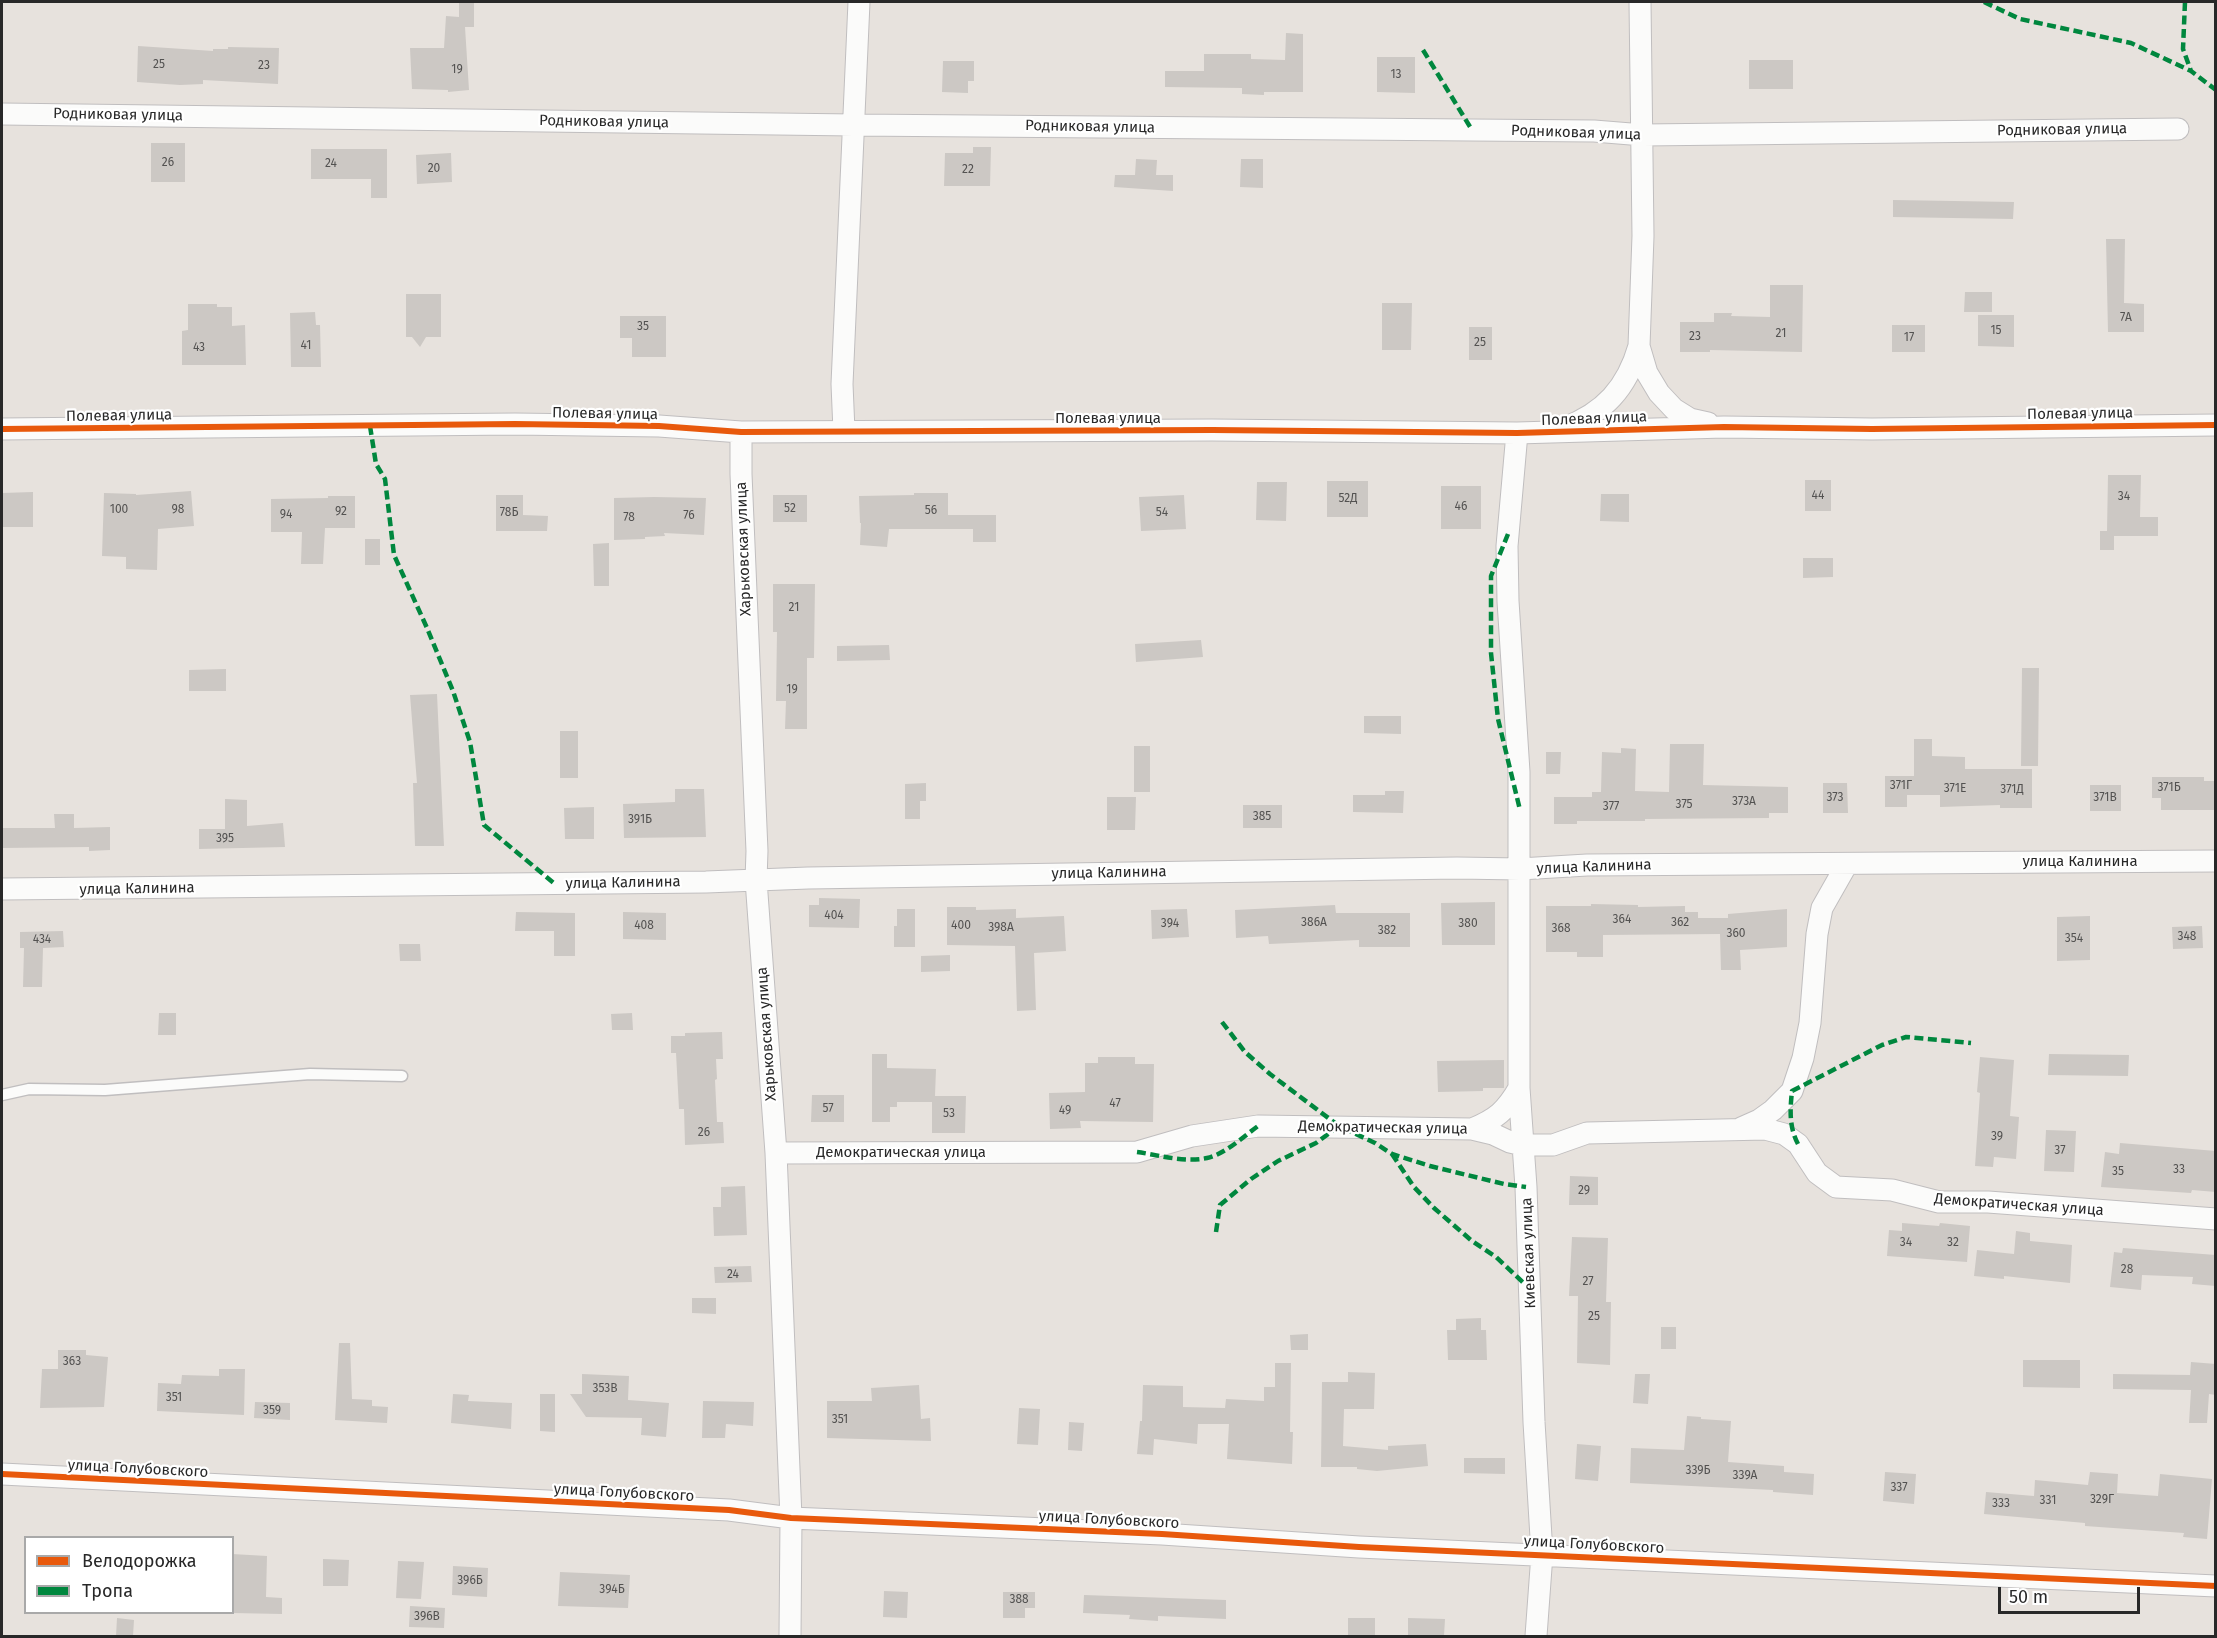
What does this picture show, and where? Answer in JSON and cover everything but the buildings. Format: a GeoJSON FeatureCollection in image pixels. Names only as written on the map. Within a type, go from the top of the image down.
{"type":"FeatureCollection","features":[{"type":"Feature","properties":{"kind":"street"},"geometry":{"type":"LineString","coordinates":[[844,431],[842,384],[859,2]]}},
{"type":"Feature","properties":{"kind":"street"},"geometry":{"type":"LineString","coordinates":[[1553,432],[1582,421],[1606,404],[1632,369],[1639,346],[1644,236],[1640,2]]}},
{"type":"Feature","properties":{"kind":"street","name":"Родниковая улица"},"geometry":{"type":"LineString","coordinates":[[2,114],[854,125],[1594,131],[1643,135],[2178,129]]}},
{"type":"Feature","properties":{"kind":"street"},"geometry":{"type":"LineString","coordinates":[[1639,346],[1647,373],[1659,393],[1674,409],[1690,419],[1724,427]]}},
{"type":"Feature","properties":{"kind":"street","name":"Полевая улица"},"geometry":{"type":"LineString","coordinates":[[2,429],[515,424],[659,426],[741,432],[1212,430],[1517,433],[1724,427],[1872,429],[2216,425]]}},
{"type":"Feature","properties":{"kind":"street","name":"Харьковская улица"},"geometry":{"type":"LineString","coordinates":[[741,432],[757,851],[756,880],[776,1153],[791,1518],[790,1636]]}},
{"type":"Feature","properties":{"kind":"street","name":"Киевская улица"},"geometry":{"type":"LineString","coordinates":[[1517,433],[1507,546],[1508,601],[1519,772],[1519,1088],[1542,1554],[1536,1636]]}},
{"type":"Feature","properties":{"kind":"street","name":"улица Калинина"},"geometry":{"type":"LineString","coordinates":[[2,889],[682,883],[1457,868],[1520,869],[1587,865],[2216,861]]}},
{"type":"Feature","properties":{"kind":"street"},"geometry":{"type":"LineString","coordinates":[[1737,1129],[1759,1120],[1792,1091],[1803,1058],[1810,1023],[1817,934],[1822,908],[1847,864]]}},
{"type":"Feature","properties":{"kind":"street"},"geometry":{"type":"LineString","coordinates":[[1472,1129],[1498,1116],[1510,1104],[1519,1088]]}},
{"type":"Feature","properties":{"kind":"street","name":"Демократическая улица"},"geometry":{"type":"LineString","coordinates":[[776,1153],[1137,1152],[1192,1136],[1258,1126],[1472,1129],[1494,1134],[1510,1142],[1523,1145],[1552,1145],[1587,1133],[1765,1129],[1784,1134],[1798,1144],[1817,1173],[1836,1187],[1892,1190],[1939,1202],[1988,1202],[2216,1219]]}},
{"type":"Feature","properties":{"kind":"street","name":"улица Голубовского"},"geometry":{"type":"LineString","coordinates":[[2,1474],[729,1510],[791,1518],[1162,1534],[1359,1547],[2216,1586]]}},
{"type":"Feature","properties":{"kind":"lane"},"geometry":{"type":"LineString","coordinates":[[2,1095],[29,1089],[105,1090],[310,1074],[402,1076]]}},
{"type":"Feature","properties":{"kind":"marked path"},"geometry":{"type":"LineString","coordinates":[[1984,2],[2020,19],[2131,43],[2191,71],[2216,90]]}},
{"type":"Feature","properties":{"kind":"marked path"},"geometry":{"type":"LineString","coordinates":[[2185,2],[2183,49],[2191,71]]}},
{"type":"Feature","properties":{"kind":"marked path"},"geometry":{"type":"LineString","coordinates":[[1423,50],[1472,130]]}},
{"type":"Feature","properties":{"kind":"marked path"},"geometry":{"type":"LineString","coordinates":[[370,426],[376,464],[385,479],[394,555],[453,691],[470,742],[484,825],[555,884]]}},
{"type":"Feature","properties":{"kind":"marked path"},"geometry":{"type":"LineString","coordinates":[[1508,534],[1491,576],[1491,653],[1498,719],[1520,810]]}},
{"type":"Feature","properties":{"kind":"marked path"},"geometry":{"type":"LineString","coordinates":[[1222,1022],[1245,1052],[1270,1074],[1339,1126]]}},
{"type":"Feature","properties":{"kind":"marked path"},"geometry":{"type":"LineString","coordinates":[[1798,1144],[1791,1118],[1792,1091],[1882,1045],[1906,1037],[1971,1043]]}},
{"type":"Feature","properties":{"kind":"marked path"},"geometry":{"type":"LineString","coordinates":[[1137,1152],[1181,1159],[1207,1158],[1227,1149],[1258,1126]]}},
{"type":"Feature","properties":{"kind":"marked path"},"geometry":{"type":"LineString","coordinates":[[1216,1232],[1220,1205],[1251,1179],[1278,1161],[1316,1143],[1339,1126],[1392,1154],[1430,1166],[1526,1187]]}},
{"type":"Feature","properties":{"kind":"marked path"},"geometry":{"type":"LineString","coordinates":[[1392,1154],[1414,1187],[1434,1208],[1472,1241],[1496,1257],[1530,1289]]}},
{"type":"Feature","properties":{"kind":"cycle path"},"geometry":{"type":"LineString","coordinates":[[2,429],[515,424],[659,426],[741,432],[1212,430],[1517,433],[1724,427],[1872,429],[2216,425]]}},
{"type":"Feature","properties":{"kind":"cycle path"},"geometry":{"type":"LineString","coordinates":[[2,1474],[729,1510],[791,1518],[1162,1534],[1359,1547],[2216,1586]]}}]}
